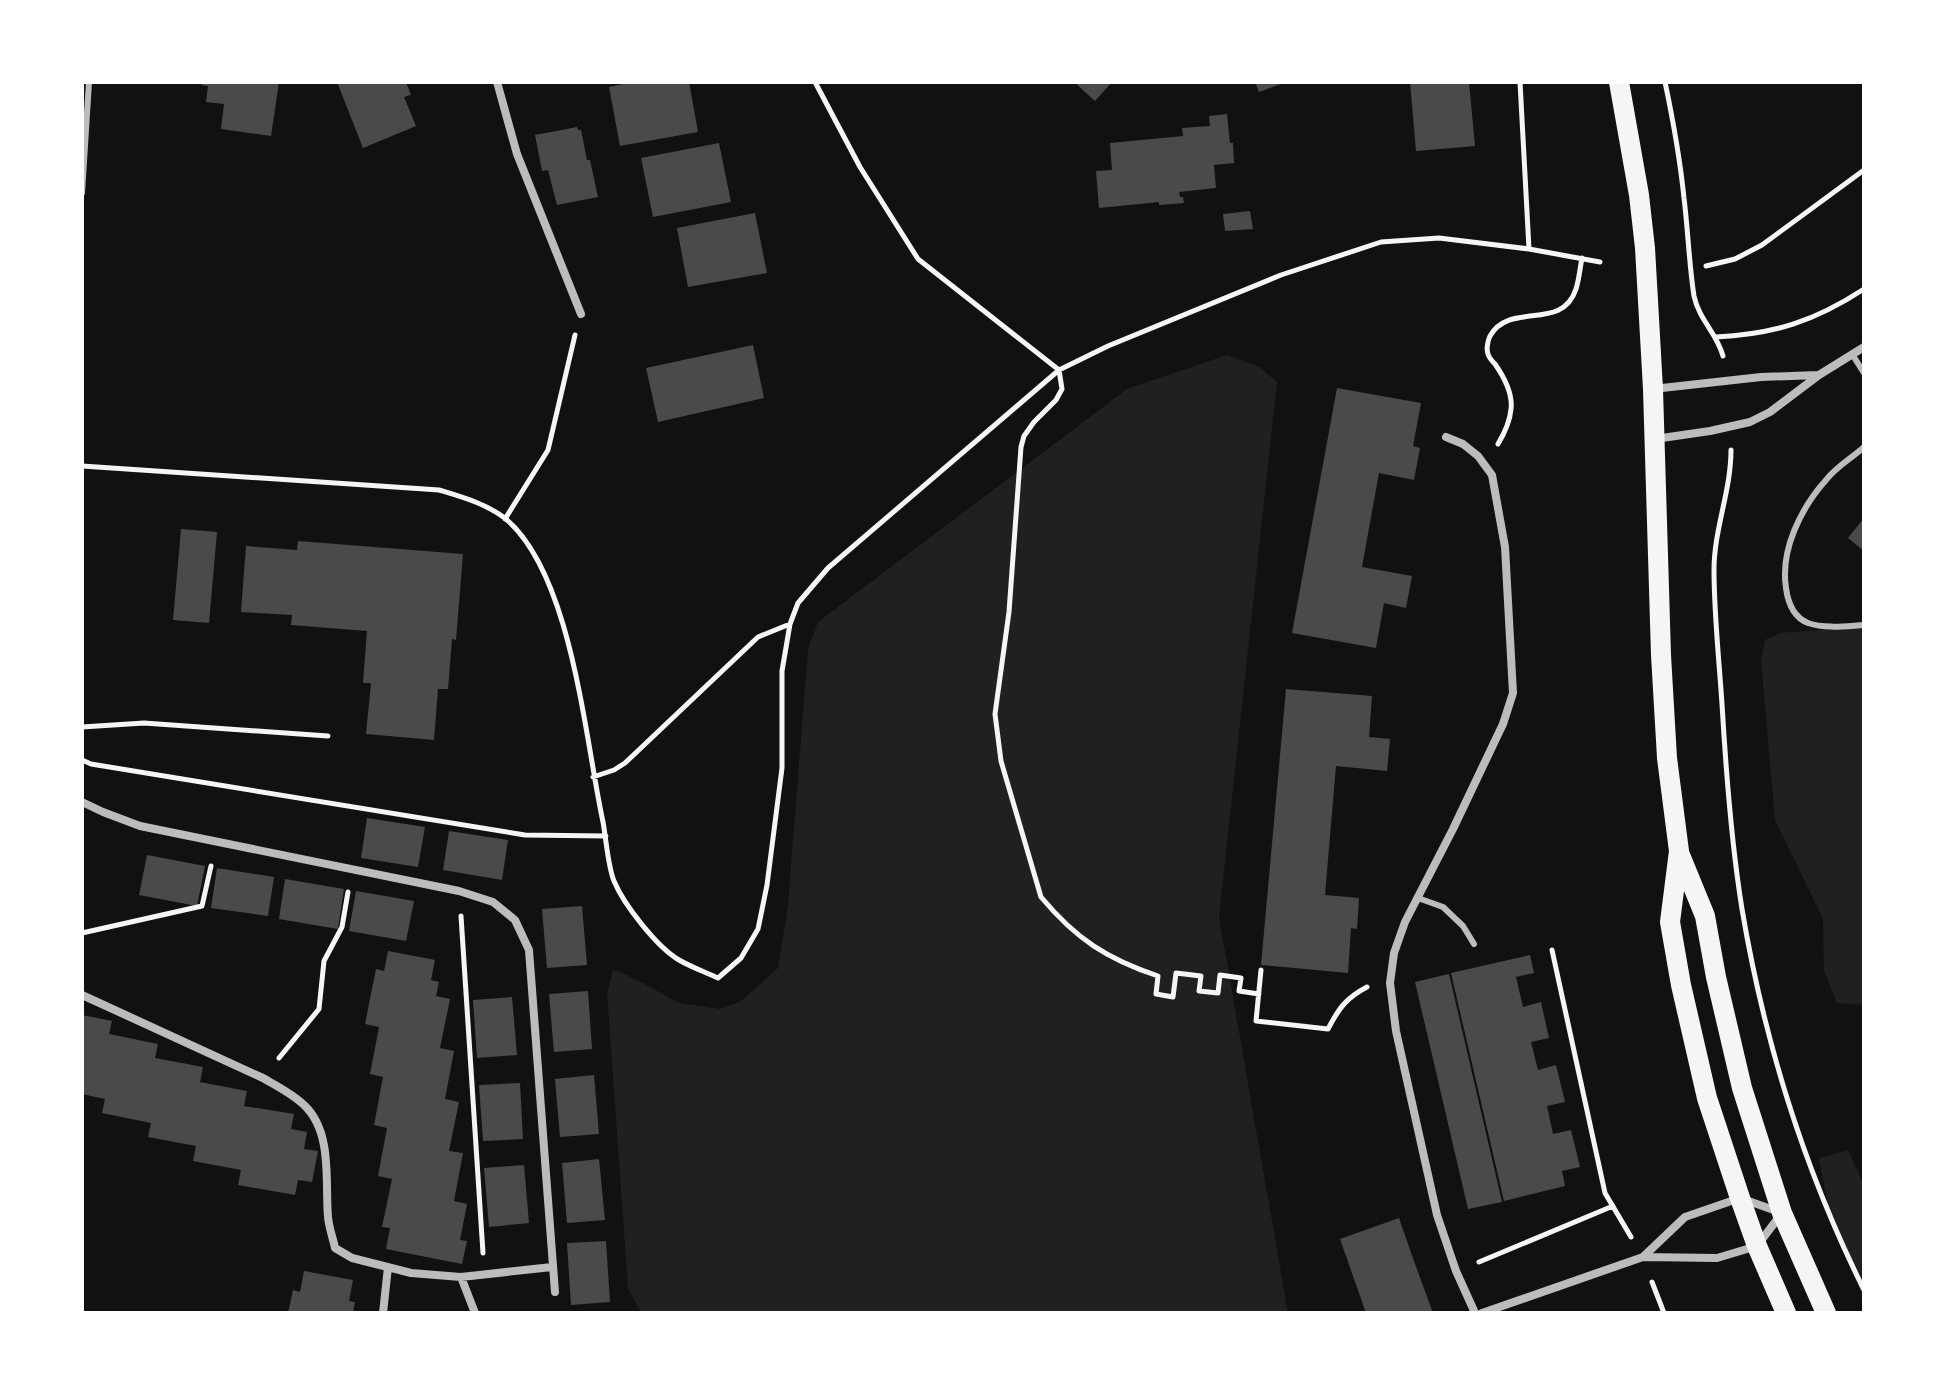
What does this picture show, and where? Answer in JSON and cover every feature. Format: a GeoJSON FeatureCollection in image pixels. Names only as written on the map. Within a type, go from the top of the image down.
{"type":"FeatureCollection","features":[{"type":"Feature","properties":{"kind":"main road"},"geometry":{"type":"LineString","coordinates":[[1619,82],[1645,248],[1667,758],[1679,851],[1705,916],[1742,1088],[1782,1213],[1826,1313]]}},
{"type":"Feature","properties":{"kind":"main road"},"geometry":{"type":"LineString","coordinates":[[1679,851],[1670,922],[1707,1098],[1757,1246],[1786,1313]]}},
{"type":"Feature","properties":{"kind":"street"},"geometry":{"type":"LineString","coordinates":[[497,82],[517,154],[581,314]]}},
{"type":"Feature","properties":{"kind":"street"},"geometry":{"type":"LineString","coordinates":[[1654,439],[1750,422],[1770,412],[1819,375],[1864,347]]}},
{"type":"Feature","properties":{"kind":"street"},"geometry":{"type":"LineString","coordinates":[[1653,389],[1761,377],[1819,375]]}},
{"type":"Feature","properties":{"kind":"street"},"geometry":{"type":"LineString","coordinates":[[1446,437],[1463,444],[1478,456],[1492,475],[1505,547],[1513,693],[1503,724],[1405,922],[1394,953],[1390,983],[1396,1031],[1437,1215],[1456,1271],[1475,1313]]}},
{"type":"Feature","properties":{"kind":"street"},"geometry":{"type":"LineString","coordinates":[[82,802],[140,826],[459,891],[493,902],[515,920],[529,950],[555,1292]]}},
{"type":"Feature","properties":{"kind":"street"},"geometry":{"type":"LineString","coordinates":[[82,995],[263,1078],[307,1107],[322,1133],[328,1220],[335,1248],[352,1258],[411,1273],[461,1277],[552,1267]]}},
{"type":"Feature","properties":{"kind":"street"},"geometry":{"type":"LineString","coordinates":[[1482,1313],[1643,1257],[1717,1258],[1757,1246],[1782,1213],[1740,1198],[1685,1217],[1643,1257]]}},
{"type":"Feature","properties":{"kind":"street"},"geometry":{"type":"LineString","coordinates":[[383,1313],[388,1267]]}},
{"type":"Feature","properties":{"kind":"street"},"geometry":{"type":"LineString","coordinates":[[461,1277],[475,1313]]}},
{"type":"Feature","properties":{"kind":"lane"},"geometry":{"type":"LineString","coordinates":[[82,193],[89,82]]}},
{"type":"Feature","properties":{"kind":"lane"},"geometry":{"type":"LineString","coordinates":[[1852,354],[1864,373]]}},
{"type":"Feature","properties":{"kind":"lane"},"geometry":{"type":"LineString","coordinates":[[1864,447],[1827,478],[1805,508],[1792,533],[1784,576],[1793,612],[1805,622],[1827,626],[1864,625]]}},
{"type":"Feature","properties":{"kind":"lane"},"geometry":{"type":"LineString","coordinates":[[1418,898],[1443,907],[1463,926],[1474,944]]}},
{"type":"Feature","properties":{"kind":"path"},"geometry":{"type":"LineString","coordinates":[[815,82],[860,167],[918,259],[1059,370],[1062,389],[1024,436],[1021,447],[1009,612],[995,714],[1001,761],[1041,897],[1081,938],[1127,965],[1158,976],[1156,994],[1173,997],[1176,973],[1201,976],[1199,991],[1218,993],[1220,975],[1241,978],[1239,991],[1259,994]]}},
{"type":"Feature","properties":{"kind":"path"},"geometry":{"type":"LineString","coordinates":[[1520,82],[1529,249]]}},
{"type":"Feature","properties":{"kind":"path"},"geometry":{"type":"LineString","coordinates":[[1665,82],[1677,140],[1694,296],[1701,315],[1716,337],[1724,361]]}},
{"type":"Feature","properties":{"kind":"path"},"geometry":{"type":"LineString","coordinates":[[1706,266],[1735,259],[1762,245],[1864,170]]}},
{"type":"Feature","properties":{"kind":"path"},"geometry":{"type":"LineString","coordinates":[[82,466],[439,490],[475,501],[505,519],[529,545],[550,586],[575,668],[613,880],[644,928],[677,959],[718,978],[741,958],[758,929],[767,885],[782,768],[782,671],[790,624],[798,603],[828,568],[1059,370],[1108,346],[1281,275],[1381,242],[1439,238],[1600,262]]}},
{"type":"Feature","properties":{"kind":"path"},"geometry":{"type":"LineString","coordinates":[[1485,465],[1503,436],[1511,411],[1504,377],[1487,353],[1488,339],[1497,327],[1517,317],[1550,314],[1565,307],[1576,291],[1582,258]]}},
{"type":"Feature","properties":{"kind":"path"},"geometry":{"type":"LineString","coordinates":[[1716,337],[1759,334],[1791,326],[1822,313],[1864,289]]}},
{"type":"Feature","properties":{"kind":"path"},"geometry":{"type":"LineString","coordinates":[[505,519],[548,450],[581,314]]}},
{"type":"Feature","properties":{"kind":"path"},"geometry":{"type":"LineString","coordinates":[[1731,445],[1731,469],[1719,525],[1714,570],[1725,756],[1743,909],[1769,1032],[1789,1102],[1833,1222],[1864,1290]]}},
{"type":"Feature","properties":{"kind":"path"},"geometry":{"type":"LineString","coordinates":[[593,777],[625,763],[758,637],[790,624]]}},
{"type":"Feature","properties":{"kind":"path"},"geometry":{"type":"LineString","coordinates":[[82,727],[144,723],[328,736]]}},
{"type":"Feature","properties":{"kind":"path"},"geometry":{"type":"LineString","coordinates":[[82,760],[91,764],[525,835],[606,836]]}},
{"type":"Feature","properties":{"kind":"path"},"geometry":{"type":"LineString","coordinates":[[82,933],[202,906],[217,841]]}},
{"type":"Feature","properties":{"kind":"path"},"geometry":{"type":"LineString","coordinates":[[263,1078],[319,1009],[324,961],[342,927],[352,869]]}},
{"type":"Feature","properties":{"kind":"path"},"geometry":{"type":"LineString","coordinates":[[459,891],[485,1274]]}},
{"type":"Feature","properties":{"kind":"path"},"geometry":{"type":"LineString","coordinates":[[1552,950],[1605,1193],[1643,1257]]}},
{"type":"Feature","properties":{"kind":"path"},"geometry":{"type":"LineString","coordinates":[[1261,970],[1256,1021],[1328,1029],[1338,1009],[1366,987]]}},
{"type":"Feature","properties":{"kind":"path"},"geometry":{"type":"LineString","coordinates":[[1456,1271],[1613,1206]]}},
{"type":"Feature","properties":{"kind":"shaded area"},"geometry":{"type":"Polygon","coordinates":[[[1227,355],[1259,367],[1277,382],[1219,917],[1288,1313],[641,1313],[628,1288],[607,993],[613,970],[680,1003],[719,1009],[740,1002],[778,968],[788,905],[808,649],[818,622],[1127,389],[1227,355]]]}},
{"type":"Feature","properties":{"kind":"shaded area"},"geometry":{"type":"Polygon","coordinates":[[[1864,627],[1864,1005],[1837,1003],[1824,971],[1823,919],[1775,820],[1761,661],[1765,640],[1780,633],[1864,627]]]}},
{"type":"Feature","properties":{"kind":"shaded area"},"geometry":{"type":"Polygon","coordinates":[[[1848,1150],[1864,1185],[1864,1300],[1828,1205],[1819,1158],[1848,1150]]]}},
{"type":"Feature","properties":{"kind":"building"},"geometry":{"type":"Polygon","coordinates":[[[202,82],[279,82],[271,136],[221,129],[224,104],[206,102],[208,86],[201,85],[202,82]]]}},
{"type":"Feature","properties":{"kind":"building"},"geometry":{"type":"Polygon","coordinates":[[[337,82],[406,82],[411,95],[404,97],[416,126],[363,148],[337,82]]]}},
{"type":"Feature","properties":{"kind":"building"},"geometry":{"type":"Polygon","coordinates":[[[633,82],[689,82],[698,132],[620,146],[609,87],[633,82]]]}},
{"type":"Feature","properties":{"kind":"building"},"geometry":{"type":"Polygon","coordinates":[[[1074,82],[1112,82],[1095,101],[1074,82]]]}},
{"type":"Feature","properties":{"kind":"building"},"geometry":{"type":"Polygon","coordinates":[[[1255,82],[1286,82],[1259,92],[1255,82]]]}},
{"type":"Feature","properties":{"kind":"building"},"geometry":{"type":"Polygon","coordinates":[[[1410,82],[1469,82],[1475,146],[1416,151],[1410,82]]]}},
{"type":"Feature","properties":{"kind":"building"},"geometry":{"type":"Polygon","coordinates":[[[1227,114],[1234,163],[1214,165],[1216,188],[1179,192],[1184,203],[1159,205],[1159,202],[1099,208],[1096,171],[1112,170],[1110,143],[1183,136],[1182,128],[1210,126],[1209,116],[1227,114]]]}},
{"type":"Feature","properties":{"kind":"building"},"geometry":{"type":"Polygon","coordinates":[[[577,127],[581,130],[587,160],[590,160],[598,197],[557,205],[548,170],[542,171],[535,135],[577,127]]]}},
{"type":"Feature","properties":{"kind":"building"},"geometry":{"type":"Polygon","coordinates":[[[719,143],[731,202],[653,217],[641,158],[719,143]]]}},
{"type":"Feature","properties":{"kind":"building"},"geometry":{"type":"Polygon","coordinates":[[[1250,211],[1253,229],[1225,231],[1223,214],[1250,211]]]}},
{"type":"Feature","properties":{"kind":"building"},"geometry":{"type":"Polygon","coordinates":[[[755,213],[767,273],[688,287],[677,228],[755,213]]]}},
{"type":"Feature","properties":{"kind":"building"},"geometry":{"type":"Polygon","coordinates":[[[753,345],[764,398],[658,422],[646,368],[753,345]]]}},
{"type":"Feature","properties":{"kind":"building"},"geometry":{"type":"Polygon","coordinates":[[[1337,388],[1421,403],[1413,446],[1420,448],[1414,480],[1379,473],[1362,567],[1412,576],[1406,608],[1384,603],[1376,648],[1292,633],[1337,388]]]}},
{"type":"Feature","properties":{"kind":"building"},"geometry":{"type":"Polygon","coordinates":[[[1864,518],[1864,551],[1848,538],[1864,518]]]}},
{"type":"Feature","properties":{"kind":"building"},"geometry":{"type":"Polygon","coordinates":[[[181,529],[217,532],[209,623],[173,620],[181,529]]]}},
{"type":"Feature","properties":{"kind":"building"},"geometry":{"type":"Polygon","coordinates":[[[298,541],[463,554],[456,640],[452,639],[448,689],[438,689],[434,740],[366,734],[371,683],[363,683],[367,631],[291,625],[292,615],[241,612],[246,546],[297,550],[298,541]]]}},
{"type":"Feature","properties":{"kind":"building"},"geometry":{"type":"Polygon","coordinates":[[[1286,689],[1372,696],[1369,737],[1390,739],[1387,771],[1336,766],[1325,895],[1359,898],[1357,929],[1351,928],[1348,973],[1261,965],[1286,689]]]}},
{"type":"Feature","properties":{"kind":"building"},"geometry":{"type":"Polygon","coordinates":[[[367,818],[425,827],[418,867],[361,858],[367,818]]]}},
{"type":"Feature","properties":{"kind":"building"},"geometry":{"type":"Polygon","coordinates":[[[449,831],[508,840],[502,880],[443,870],[449,831]]]}},
{"type":"Feature","properties":{"kind":"building"},"geometry":{"type":"Polygon","coordinates":[[[147,855],[205,866],[197,906],[139,895],[147,855]]]}},
{"type":"Feature","properties":{"kind":"building"},"geometry":{"type":"Polygon","coordinates":[[[217,868],[274,877],[268,916],[211,908],[217,868]]]}},
{"type":"Feature","properties":{"kind":"building"},"geometry":{"type":"Polygon","coordinates":[[[285,879],[344,889],[338,929],[279,919],[285,879]]]}},
{"type":"Feature","properties":{"kind":"building"},"geometry":{"type":"Polygon","coordinates":[[[356,891],[414,901],[406,941],[349,931],[356,891]]]}},
{"type":"Feature","properties":{"kind":"building"},"geometry":{"type":"Polygon","coordinates":[[[582,906],[587,965],[547,968],[542,909],[582,906]]]}},
{"type":"Feature","properties":{"kind":"building"},"geometry":{"type":"Polygon","coordinates":[[[388,951],[435,960],[431,980],[439,982],[436,996],[450,999],[440,1048],[454,1051],[445,1099],[459,1102],[449,1151],[463,1153],[454,1201],[467,1204],[460,1240],[467,1241],[462,1264],[386,1249],[390,1228],[382,1227],[392,1179],[378,1176],[387,1128],[374,1125],[383,1077],[370,1074],[379,1027],[365,1024],[376,969],[384,971],[388,951]]]}},
{"type":"Feature","properties":{"kind":"building"},"geometry":{"type":"Polygon","coordinates":[[[1530,955],[1534,973],[1516,977],[1523,1007],[1541,1002],[1549,1038],[1531,1042],[1538,1070],[1556,1065],[1565,1102],[1547,1106],[1553,1134],[1571,1130],[1580,1167],[1562,1171],[1565,1186],[1504,1201],[1451,973],[1530,955]]]}},
{"type":"Feature","properties":{"kind":"building"},"geometry":{"type":"Polygon","coordinates":[[[1449,974],[1502,1202],[1468,1209],[1415,982],[1449,974]]]}},
{"type":"Feature","properties":{"kind":"building"},"geometry":{"type":"Polygon","coordinates":[[[588,991],[592,1049],[554,1052],[549,994],[588,991]]]}},
{"type":"Feature","properties":{"kind":"building"},"geometry":{"type":"Polygon","coordinates":[[[512,997],[517,1055],[477,1058],[473,1000],[512,997]]]}},
{"type":"Feature","properties":{"kind":"building"},"geometry":{"type":"Polygon","coordinates":[[[82,1015],[112,1021],[109,1034],[158,1044],[155,1058],[203,1067],[200,1082],[247,1091],[244,1106],[294,1114],[291,1129],[307,1132],[304,1149],[318,1151],[312,1182],[298,1180],[295,1195],[238,1185],[241,1170],[193,1161],[196,1146],[148,1137],[151,1123],[102,1113],[105,1099],[82,1094],[82,1015]]]}},
{"type":"Feature","properties":{"kind":"building"},"geometry":{"type":"Polygon","coordinates":[[[594,1075],[599,1134],[560,1137],[555,1079],[594,1075]]]}},
{"type":"Feature","properties":{"kind":"building"},"geometry":{"type":"Polygon","coordinates":[[[520,1083],[523,1139],[483,1141],[479,1085],[520,1083]]]}},
{"type":"Feature","properties":{"kind":"building"},"geometry":{"type":"Polygon","coordinates":[[[599,1159],[605,1220],[567,1223],[562,1163],[599,1159]]]}},
{"type":"Feature","properties":{"kind":"building"},"geometry":{"type":"Polygon","coordinates":[[[524,1165],[529,1223],[489,1227],[484,1168],[524,1165]]]}},
{"type":"Feature","properties":{"kind":"building"},"geometry":{"type":"Polygon","coordinates":[[[1399,1218],[1433,1313],[1366,1313],[1340,1239],[1399,1218]]]}},
{"type":"Feature","properties":{"kind":"building"},"geometry":{"type":"Polygon","coordinates":[[[606,1241],[610,1302],[571,1305],[567,1243],[606,1241]]]}},
{"type":"Feature","properties":{"kind":"building"},"geometry":{"type":"Polygon","coordinates":[[[304,1271],[353,1280],[349,1301],[355,1302],[353,1313],[288,1313],[293,1290],[300,1292],[304,1271]]]}}]}
